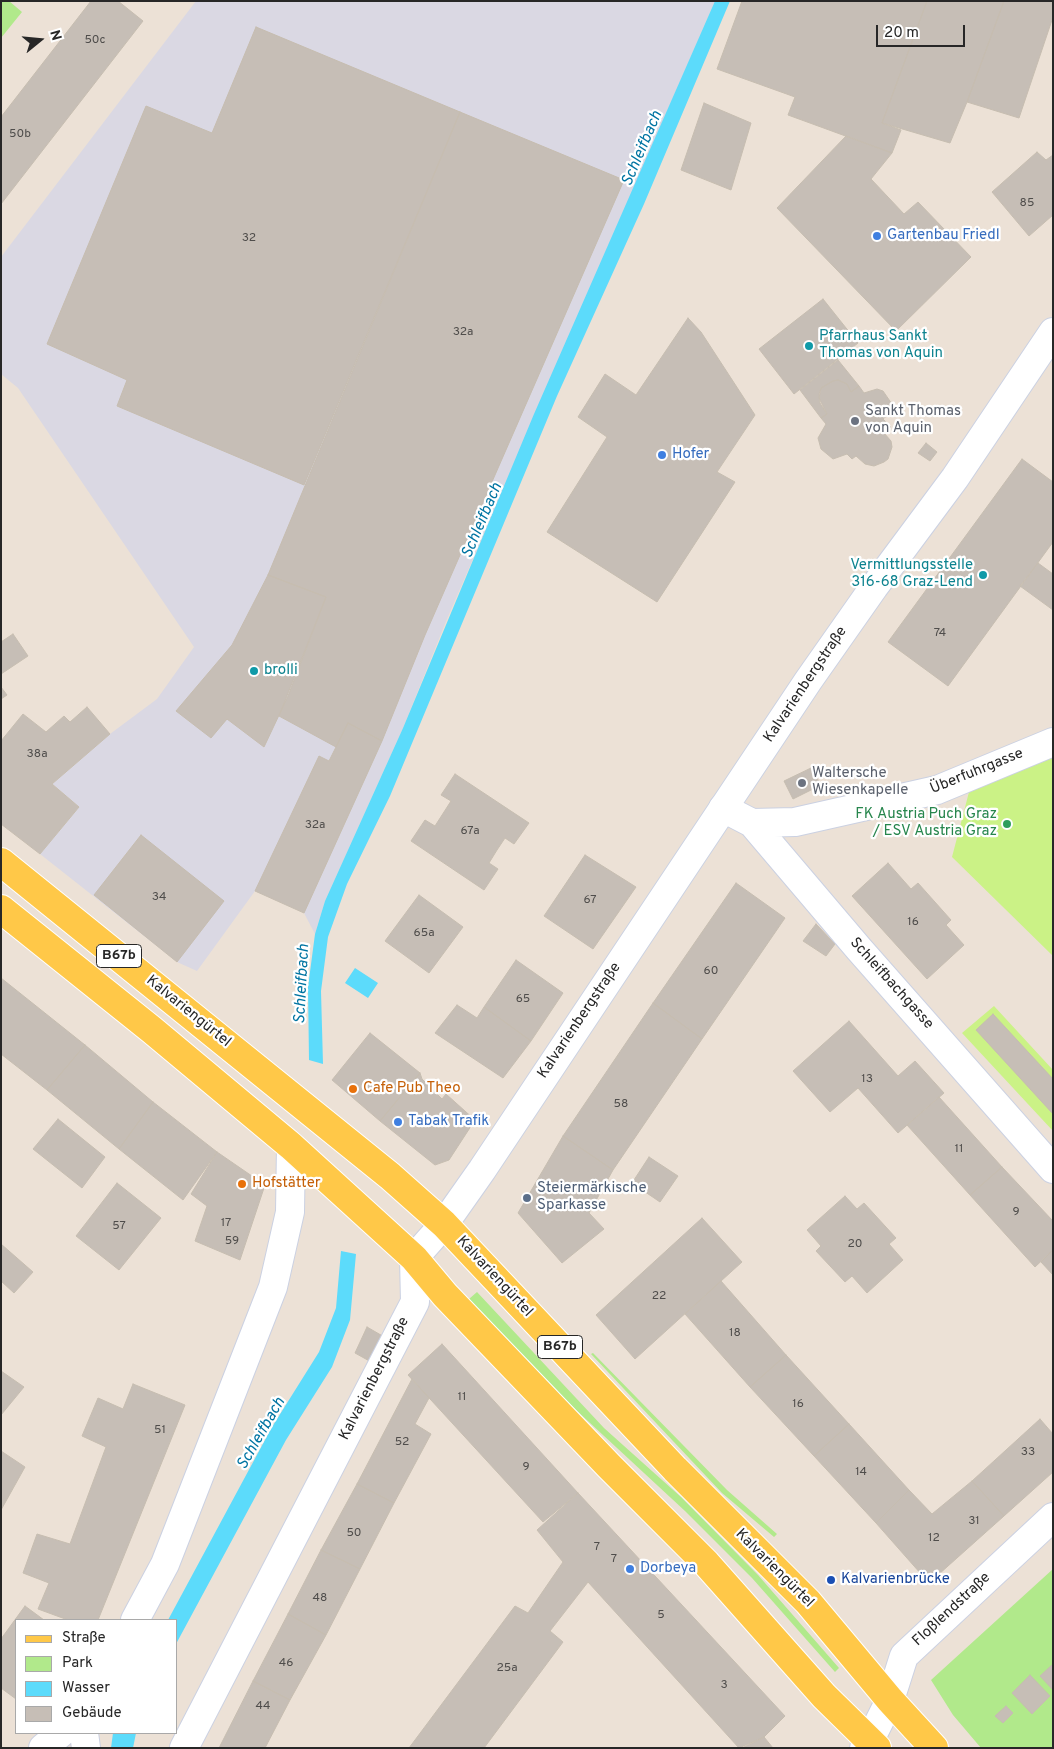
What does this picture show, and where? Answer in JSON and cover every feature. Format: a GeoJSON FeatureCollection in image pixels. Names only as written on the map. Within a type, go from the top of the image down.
{"type":"FeatureCollection","features":[{"type":"Feature","properties":{"kind":"main road","name":"Kalvariengürtel"},"geometry":{"type":"LineString","coordinates":[[1,862],[382,1170],[444,1224],[675,1470],[808,1602],[890,1700],[934,1748]]}},
{"type":"Feature","properties":{"kind":"main road","name":"B67b"},"geometry":{"type":"LineString","coordinates":[[1,909],[152,1030],[291,1146],[414,1258],[445,1294],[608,1466],[706,1563],[870,1745]]}},
{"type":"Feature","properties":{"kind":"street","name":"Kalvarienbergstraße"},"geometry":{"type":"LineString","coordinates":[[184,1748],[415,1302],[414,1258],[444,1224],[868,595],[955,478],[1053,332]]}},
{"type":"Feature","properties":{"kind":"street","name":"Überfuhrgasse"},"geometry":{"type":"LineString","coordinates":[[752,823],[795,822],[938,790],[1053,742]]}},
{"type":"Feature","properties":{"kind":"street","name":"Schleifbachgasse"},"geometry":{"type":"LineString","coordinates":[[723,808],[752,823],[1053,1169]]}},
{"type":"Feature","properties":{"kind":"street"},"geometry":{"type":"LineString","coordinates":[[136,1619],[165,1564],[273,1287],[290,1212],[291,1146]]}},
{"type":"Feature","properties":{"kind":"street","name":"Floßlendstraße"},"geometry":{"type":"LineString","coordinates":[[870,1745],[890,1700],[904,1656],[1053,1517]]}},
{"type":"Feature","properties":{"kind":"street"},"geometry":{"type":"LineString","coordinates":[[43,1748],[60,1734]]}},
{"type":"Feature","properties":{"kind":"street"},"geometry":{"type":"LineString","coordinates":[[84,1734],[86,1748]]}},
{"type":"Feature","properties":{"kind":"shaded area"},"geometry":{"type":"Polygon","coordinates":[[[196,1],[715,1],[447,619],[403,728],[325,901],[315,934],[304,913],[255,891],[197,971],[177,962],[40,854],[79,807],[52,784],[110,734],[157,699],[194,647],[18,388],[1,374],[1,257],[196,1]]]}},
{"type":"Feature","properties":{"kind":"green space"},"geometry":{"type":"Polygon","coordinates":[[[1,1],[9,1],[22,12],[1,38],[1,1]]]}},
{"type":"Feature","properties":{"kind":"green space","name":"FK Austria Puch Graz / ESV Austria Graz"},"geometry":{"type":"Polygon","coordinates":[[[1053,756],[1053,956],[952,857],[969,792],[1053,756]]]}},
{"type":"Feature","properties":{"kind":"green space"},"geometry":{"type":"Polygon","coordinates":[[[994,1006],[1053,1070],[1053,1131],[962,1033],[994,1006]]]}},
{"type":"Feature","properties":{"kind":"green space"},"geometry":{"type":"Polygon","coordinates":[[[477,1292],[604,1428],[681,1497],[758,1575],[839,1668],[835,1672],[752,1578],[685,1511],[576,1410],[469,1299],[477,1292]]]}},
{"type":"Feature","properties":{"kind":"green space"},"geometry":{"type":"Polygon","coordinates":[[[593,1353],[727,1490],[777,1534],[774,1537],[722,1493],[591,1354],[593,1353]]]}},
{"type":"Feature","properties":{"kind":"green space"},"geometry":{"type":"Polygon","coordinates":[[[1053,1569],[1053,1748],[981,1748],[953,1715],[931,1680],[1053,1569]]]}},
{"type":"Feature","properties":{"kind":"water"},"geometry":{"type":"Polygon","coordinates":[[[715,1],[730,1],[644,204],[557,396],[390,796],[347,884],[328,937],[321,991],[323,1064],[309,1060],[308,987],[315,934],[325,901],[403,728],[534,414],[715,1]]]}},
{"type":"Feature","properties":{"kind":"water"},"geometry":{"type":"Polygon","coordinates":[[[355,968],[378,983],[368,998],[345,983],[355,968]]]}},
{"type":"Feature","properties":{"kind":"water"},"geometry":{"type":"Polygon","coordinates":[[[341,1251],[356,1254],[350,1320],[332,1367],[286,1440],[178,1640],[178,1619],[169,1619],[272,1427],[319,1352],[336,1308],[341,1251]]]}},
{"type":"Feature","properties":{"kind":"water"},"geometry":{"type":"Polygon","coordinates":[[[113,1734],[136,1734],[133,1748],[111,1748],[113,1734]]]}},
{"type":"Feature","properties":{"kind":"building"},"geometry":{"type":"Polygon","coordinates":[[[91,1],[118,1],[143,21],[1,204],[1,117],[91,1]]]}},
{"type":"Feature","properties":{"kind":"building"},"geometry":{"type":"Polygon","coordinates":[[[742,1],[927,1],[882,123],[901,130],[892,153],[788,115],[795,97],[717,69],[742,1]]]}},
{"type":"Feature","properties":{"kind":"building"},"geometry":{"type":"Polygon","coordinates":[[[927,1],[1004,1],[950,143],[882,123],[927,1]]]}},
{"type":"Feature","properties":{"kind":"building"},"geometry":{"type":"Polygon","coordinates":[[[1004,1],[1053,1],[1053,17],[1019,118],[967,102],[1004,1]]]}},
{"type":"Feature","properties":{"kind":"building"},"geometry":{"type":"Polygon","coordinates":[[[256,27],[460,112],[304,485],[117,406],[127,380],[47,344],[146,106],[212,133],[256,27]]]}},
{"type":"Feature","properties":{"kind":"building"},"geometry":{"type":"Polygon","coordinates":[[[704,103],[751,123],[731,190],[681,170],[704,103]]]}},
{"type":"Feature","properties":{"kind":"building"},"geometry":{"type":"Polygon","coordinates":[[[460,112],[624,180],[425,635],[382,741],[348,723],[336,747],[279,716],[326,597],[268,575],[460,112]]]}},
{"type":"Feature","properties":{"kind":"building","name":"Gartenbau Friedl"},"geometry":{"type":"Polygon","coordinates":[[[846,136],[892,153],[871,179],[904,214],[918,202],[971,257],[896,331],[777,208],[846,136]]]}},
{"type":"Feature","properties":{"kind":"building"},"geometry":{"type":"Polygon","coordinates":[[[1037,152],[1046,160],[1053,155],[1053,215],[1029,236],[992,192],[1037,152]]]}},
{"type":"Feature","properties":{"kind":"building","name":"Pfarrhaus Sankt Thomas von Aquin"},"geometry":{"type":"Polygon","coordinates":[[[823,299],[858,343],[794,394],[759,349],[823,299]]]}},
{"type":"Feature","properties":{"kind":"building","name":"Hofer"},"geometry":{"type":"Polygon","coordinates":[[[688,318],[701,332],[755,415],[717,472],[735,482],[657,602],[547,532],[607,437],[578,417],[605,374],[636,395],[688,318]]]}},
{"type":"Feature","properties":{"kind":"building"},"geometry":{"type":"Polygon","coordinates":[[[838,360],[859,386],[851,392],[847,384],[838,380],[821,388],[819,398],[827,414],[821,418],[800,390],[838,360]]]}},
{"type":"Feature","properties":{"kind":"building","name":"Sankt Thomas von Aquin"},"geometry":{"type":"Polygon","coordinates":[[[838,380],[847,384],[851,392],[859,386],[864,393],[877,389],[883,391],[892,404],[889,414],[883,419],[891,427],[884,433],[891,441],[892,447],[888,459],[884,462],[874,466],[865,464],[856,456],[852,459],[847,454],[833,459],[821,449],[818,438],[826,424],[821,418],[827,414],[820,403],[819,394],[821,388],[838,380]]]}},
{"type":"Feature","properties":{"kind":"building"},"geometry":{"type":"Polygon","coordinates":[[[926,443],[937,452],[930,461],[918,453],[926,443]]]}},
{"type":"Feature","properties":{"kind":"building","name":"Vermittlungsstelle 316-68 Graz-Lend"},"geometry":{"type":"Polygon","coordinates":[[[1022,459],[1053,482],[1053,542],[948,686],[888,642],[1022,459]]]}},
{"type":"Feature","properties":{"kind":"building"},"geometry":{"type":"Polygon","coordinates":[[[1038,563],[1053,574],[1053,610],[1020,586],[1038,563]]]}},
{"type":"Feature","properties":{"kind":"building","name":"brolli"},"geometry":{"type":"Polygon","coordinates":[[[268,575],[326,597],[288,696],[264,747],[227,719],[211,738],[176,711],[232,645],[268,575]]]}},
{"type":"Feature","properties":{"kind":"building"},"geometry":{"type":"Polygon","coordinates":[[[13,634],[28,656],[1,674],[1,642],[13,634]]]}},
{"type":"Feature","properties":{"kind":"building"},"geometry":{"type":"Polygon","coordinates":[[[1,687],[7,695],[1,699],[1,687]]]}},
{"type":"Feature","properties":{"kind":"building"},"geometry":{"type":"Polygon","coordinates":[[[87,707],[110,734],[52,784],[79,807],[40,854],[1,824],[1,741],[23,714],[46,732],[64,716],[70,722],[87,707]]]}},
{"type":"Feature","properties":{"kind":"building"},"geometry":{"type":"Polygon","coordinates":[[[348,723],[382,741],[304,913],[255,891],[319,756],[329,761],[348,723]]]}},
{"type":"Feature","properties":{"kind":"building","name":"Waltersche Wiesenkapelle"},"geometry":{"type":"Polygon","coordinates":[[[811,768],[821,785],[793,799],[784,781],[811,768]]]}},
{"type":"Feature","properties":{"kind":"building"},"geometry":{"type":"Polygon","coordinates":[[[455,774],[529,823],[514,844],[505,838],[489,863],[498,869],[484,890],[411,841],[425,820],[435,826],[451,801],[441,795],[455,774]]]}},
{"type":"Feature","properties":{"kind":"building"},"geometry":{"type":"Polygon","coordinates":[[[141,835],[224,901],[177,962],[94,895],[141,835]]]}},
{"type":"Feature","properties":{"kind":"building"},"geometry":{"type":"Polygon","coordinates":[[[585,855],[636,887],[593,949],[544,916],[585,855]]]}},
{"type":"Feature","properties":{"kind":"building"},"geometry":{"type":"Polygon","coordinates":[[[888,863],[911,889],[918,883],[951,920],[946,925],[964,945],[927,979],[852,896],[888,863]]]}},
{"type":"Feature","properties":{"kind":"building"},"geometry":{"type":"Polygon","coordinates":[[[736,883],[785,918],[702,1039],[653,1003],[736,883]]]}},
{"type":"Feature","properties":{"kind":"building"},"geometry":{"type":"Polygon","coordinates":[[[419,895],[463,927],[429,973],[385,941],[419,895]]]}},
{"type":"Feature","properties":{"kind":"building"},"geometry":{"type":"Polygon","coordinates":[[[816,924],[835,944],[826,956],[803,941],[816,924]]]}},
{"type":"Feature","properties":{"kind":"building"},"geometry":{"type":"Polygon","coordinates":[[[516,960],[563,993],[531,1041],[484,1007],[516,960]]]}},
{"type":"Feature","properties":{"kind":"building"},"geometry":{"type":"Polygon","coordinates":[[[1,978],[85,1045],[47,1090],[1,1054],[1,978]]]}},
{"type":"Feature","properties":{"kind":"building"},"geometry":{"type":"Polygon","coordinates":[[[653,1003],[702,1039],[613,1170],[563,1136],[653,1003]]]}},
{"type":"Feature","properties":{"kind":"building"},"geometry":{"type":"Polygon","coordinates":[[[457,1005],[477,1018],[484,1007],[531,1041],[503,1078],[435,1033],[457,1005]]]}},
{"type":"Feature","properties":{"kind":"building"},"geometry":{"type":"Polygon","coordinates":[[[993,1014],[1053,1079],[1053,1114],[976,1030],[993,1014]]]}},
{"type":"Feature","properties":{"kind":"building"},"geometry":{"type":"Polygon","coordinates":[[[849,1021],[898,1076],[915,1061],[944,1093],[898,1133],[858,1088],[830,1112],[793,1071],[849,1021]]]}},
{"type":"Feature","properties":{"kind":"building"},"geometry":{"type":"Polygon","coordinates":[[[370,1033],[420,1073],[380,1121],[332,1080],[370,1033]]]}},
{"type":"Feature","properties":{"kind":"building"},"geometry":{"type":"Polygon","coordinates":[[[85,1045],[153,1102],[119,1149],[47,1090],[85,1045]]]}},
{"type":"Feature","properties":{"kind":"building"},"geometry":{"type":"Polygon","coordinates":[[[420,1073],[422,1079],[442,1099],[446,1094],[475,1120],[449,1160],[435,1165],[380,1121],[420,1073]]]}},
{"type":"Feature","properties":{"kind":"building"},"geometry":{"type":"Polygon","coordinates":[[[939,1097],[1002,1167],[970,1195],[907,1125],[939,1097]]]}},
{"type":"Feature","properties":{"kind":"building"},"geometry":{"type":"Polygon","coordinates":[[[153,1102],[217,1152],[183,1200],[119,1149],[153,1102]]]}},
{"type":"Feature","properties":{"kind":"building"},"geometry":{"type":"Polygon","coordinates":[[[58,1119],[105,1157],[82,1188],[33,1149],[58,1119]]]}},
{"type":"Feature","properties":{"kind":"building"},"geometry":{"type":"Polygon","coordinates":[[[563,1136],[613,1170],[589,1213],[604,1229],[562,1263],[518,1213],[563,1136]]]}},
{"type":"Feature","properties":{"kind":"building"},"geometry":{"type":"Polygon","coordinates":[[[217,1152],[265,1185],[240,1260],[195,1241],[207,1206],[191,1194],[217,1152]]]}},
{"type":"Feature","properties":{"kind":"building"},"geometry":{"type":"Polygon","coordinates":[[[649,1157],[678,1176],[660,1202],[632,1183],[649,1157]]]}},
{"type":"Feature","properties":{"kind":"building"},"geometry":{"type":"Polygon","coordinates":[[[1002,1167],[1053,1221],[1053,1250],[1035,1267],[970,1195],[1002,1167]]]}},
{"type":"Feature","properties":{"kind":"building"},"geometry":{"type":"Polygon","coordinates":[[[117,1183],[161,1218],[119,1270],[76,1236],[117,1183]]]}},
{"type":"Feature","properties":{"kind":"building"},"geometry":{"type":"Polygon","coordinates":[[[845,1196],[857,1209],[864,1203],[896,1238],[889,1244],[903,1260],[867,1293],[852,1276],[845,1282],[816,1251],[821,1246],[807,1230],[845,1196]]]}},
{"type":"Feature","properties":{"kind":"building"},"geometry":{"type":"Polygon","coordinates":[[[702,1218],[742,1262],[635,1359],[596,1315],[702,1218]]]}},
{"type":"Feature","properties":{"kind":"building"},"geometry":{"type":"Polygon","coordinates":[[[1,1244],[33,1272],[14,1293],[1,1281],[1,1244]]]}},
{"type":"Feature","properties":{"kind":"building"},"geometry":{"type":"Polygon","coordinates":[[[1053,1250],[1053,1275],[1041,1262],[1053,1250]]]}},
{"type":"Feature","properties":{"kind":"building"},"geometry":{"type":"Polygon","coordinates":[[[721,1281],[786,1355],[750,1387],[685,1314],[721,1281]]]}},
{"type":"Feature","properties":{"kind":"building"},"geometry":{"type":"Polygon","coordinates":[[[367,1327],[386,1338],[373,1363],[355,1353],[367,1327]]]}},
{"type":"Feature","properties":{"kind":"building"},"geometry":{"type":"Polygon","coordinates":[[[442,1344],[578,1493],[543,1522],[408,1375],[442,1344]]]}},
{"type":"Feature","properties":{"kind":"building"},"geometry":{"type":"Polygon","coordinates":[[[786,1355],[849,1424],[814,1456],[750,1387],[786,1355]]]}},
{"type":"Feature","properties":{"kind":"building"},"geometry":{"type":"Polygon","coordinates":[[[1,1371],[24,1387],[1,1415],[1,1371]]]}},
{"type":"Feature","properties":{"kind":"building"},"geometry":{"type":"Polygon","coordinates":[[[412,1379],[429,1398],[415,1424],[431,1434],[394,1503],[357,1484],[412,1379]]]}},
{"type":"Feature","properties":{"kind":"building"},"geometry":{"type":"Polygon","coordinates":[[[133,1384],[185,1405],[98,1619],[65,1619],[38,1609],[49,1583],[23,1573],[37,1534],[70,1544],[106,1447],[82,1436],[98,1398],[123,1409],[133,1384]]]}},
{"type":"Feature","properties":{"kind":"building"},"geometry":{"type":"Polygon","coordinates":[[[1040,1419],[1053,1434],[1053,1472],[1004,1516],[972,1481],[1040,1419]]]}},
{"type":"Feature","properties":{"kind":"building"},"geometry":{"type":"Polygon","coordinates":[[[849,1424],[909,1490],[876,1523],[814,1456],[849,1424]]]}},
{"type":"Feature","properties":{"kind":"building"},"geometry":{"type":"Polygon","coordinates":[[[1,1451],[25,1467],[1,1510],[1,1451]]]}},
{"type":"Feature","properties":{"kind":"building"},"geometry":{"type":"Polygon","coordinates":[[[972,1481],[1004,1516],[929,1583],[876,1523],[909,1490],[932,1514],[972,1481]]]}},
{"type":"Feature","properties":{"kind":"building"},"geometry":{"type":"Polygon","coordinates":[[[357,1484],[394,1503],[360,1569],[321,1550],[357,1484]]]}},
{"type":"Feature","properties":{"kind":"building"},"geometry":{"type":"Polygon","coordinates":[[[578,1493],[785,1716],[764,1737],[739,1748],[588,1582],[550,1631],[563,1642],[484,1748],[409,1748],[515,1606],[528,1613],[563,1562],[537,1530],[578,1493]]]}},
{"type":"Feature","properties":{"kind":"building"},"geometry":{"type":"Polygon","coordinates":[[[321,1550],[360,1569],[326,1635],[288,1614],[321,1550]]]}},
{"type":"Feature","properties":{"kind":"building"},"geometry":{"type":"Polygon","coordinates":[[[25,1606],[43,1619],[16,1619],[25,1606]]]}},
{"type":"Feature","properties":{"kind":"building"},"geometry":{"type":"Polygon","coordinates":[[[288,1614],[326,1635],[290,1700],[253,1681],[288,1614]]]}},
{"type":"Feature","properties":{"kind":"building"},"geometry":{"type":"Polygon","coordinates":[[[15,1620],[15,1698],[1,1688],[1,1639],[15,1620]]]}},
{"type":"Feature","properties":{"kind":"building"},"geometry":{"type":"Polygon","coordinates":[[[1053,1664],[1053,1690],[1040,1676],[1053,1664]]]}},
{"type":"Feature","properties":{"kind":"building"},"geometry":{"type":"Polygon","coordinates":[[[1030,1675],[1050,1696],[1032,1714],[1012,1693],[1030,1675]]]}},
{"type":"Feature","properties":{"kind":"building"},"geometry":{"type":"Polygon","coordinates":[[[253,1681],[290,1700],[265,1748],[219,1748],[253,1681]]]}},
{"type":"Feature","properties":{"kind":"building"},"geometry":{"type":"Polygon","coordinates":[[[1006,1706],[1013,1713],[1003,1723],[995,1716],[1006,1706]]]}},
{"type":"Feature","properties":{"kind":"building"},"geometry":{"type":"Polygon","coordinates":[[[764,1737],[773,1748],[742,1748],[764,1737]]]}},
{"type":"Feature","properties":{"kind":"place","name":"Gartenbau Friedl"},"geometry":{"type":"Point","coordinates":[877,236]}},
{"type":"Feature","properties":{"kind":"place","name":"Pfarrhaus Sankt Thomas von Aquin"},"geometry":{"type":"Point","coordinates":[809,346]}},
{"type":"Feature","properties":{"kind":"place","name":"Sankt Thomas von Aquin"},"geometry":{"type":"Point","coordinates":[855,421]}},
{"type":"Feature","properties":{"kind":"place","name":"Hofer"},"geometry":{"type":"Point","coordinates":[662,455]}},
{"type":"Feature","properties":{"kind":"place","name":"Vermittlungsstelle 316-68 Graz-Lend"},"geometry":{"type":"Point","coordinates":[983,575]}},
{"type":"Feature","properties":{"kind":"place","name":"brolli"},"geometry":{"type":"Point","coordinates":[254,671]}},
{"type":"Feature","properties":{"kind":"place","name":"Waltersche Wiesenkapelle"},"geometry":{"type":"Point","coordinates":[802,783]}},
{"type":"Feature","properties":{"kind":"place","name":"FK Austria Puch Graz / ESV Austria Graz"},"geometry":{"type":"Point","coordinates":[1007,824]}},
{"type":"Feature","properties":{"kind":"place","name":"Cafe Pub Theo"},"geometry":{"type":"Point","coordinates":[353,1089]}},
{"type":"Feature","properties":{"kind":"place","name":"Tabak Trafik"},"geometry":{"type":"Point","coordinates":[398,1122]}},
{"type":"Feature","properties":{"kind":"place","name":"Hofstätter"},"geometry":{"type":"Point","coordinates":[242,1184]}},
{"type":"Feature","properties":{"kind":"place","name":"Steiermärkische Sparkasse"},"geometry":{"type":"Point","coordinates":[527,1198]}},
{"type":"Feature","properties":{"kind":"place","name":"Dorbeya"},"geometry":{"type":"Point","coordinates":[630,1569]}},
{"type":"Feature","properties":{"kind":"place","name":"Kalvarienbrücke"},"geometry":{"type":"Point","coordinates":[831,1580]}},
{"type":"Feature","properties":{"kind":"water label","name":"Schleifbach"},"geometry":{"type":"Point","coordinates":[643,149]}},
{"type":"Feature","properties":{"kind":"water label","name":"Schleifbach"},"geometry":{"type":"Point","coordinates":[483,521]}},
{"type":"Feature","properties":{"kind":"water label","name":"Schleifbach"},"geometry":{"type":"Point","coordinates":[303,984]}},
{"type":"Feature","properties":{"kind":"water label","name":"Schleifbach"},"geometry":{"type":"Point","coordinates":[262,1434]}}]}
